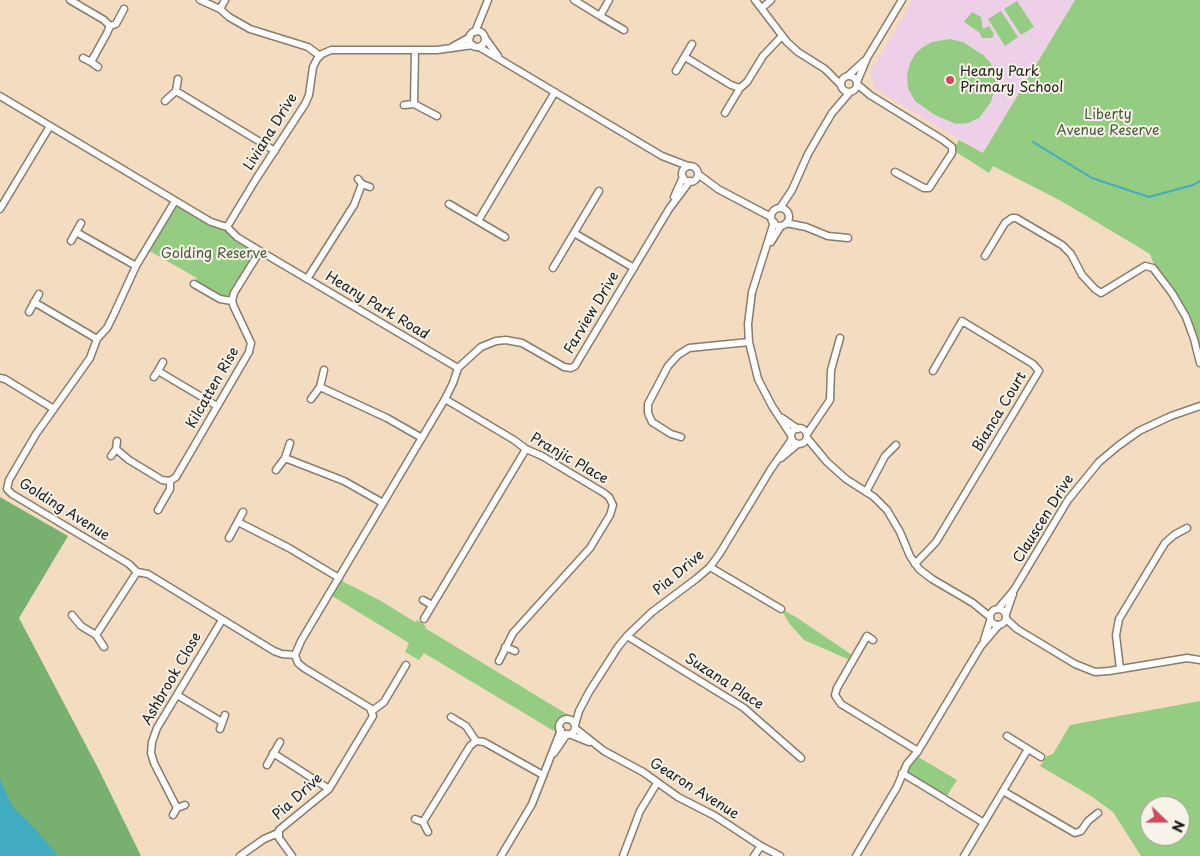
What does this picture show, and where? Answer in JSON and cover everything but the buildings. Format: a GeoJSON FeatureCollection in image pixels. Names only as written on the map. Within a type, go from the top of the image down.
{"type":"FeatureCollection","features":[{"type":"Feature","properties":{"kind":"street"},"geometry":{"type":"LineString","coordinates":[[70,0],[104,20],[110,26]]}},
{"type":"Feature","properties":{"kind":"street"},"geometry":{"type":"LineString","coordinates":[[200,0],[220,9],[229,17],[250,29],[308,47],[320,56],[331,50],[415,50],[476,46],[483,44],[485,10]]}},
{"type":"Feature","properties":{"kind":"street"},"geometry":{"type":"LineString","coordinates":[[220,9],[225,0]]}},
{"type":"Feature","properties":{"kind":"street"},"geometry":{"type":"LineString","coordinates":[[488,0],[472,35],[476,46],[662,156],[695,168],[698,174],[718,189]]}},
{"type":"Feature","properties":{"kind":"street"},"geometry":{"type":"LineString","coordinates":[[574,0],[624,30]]}},
{"type":"Feature","properties":{"kind":"street"},"geometry":{"type":"LineString","coordinates":[[600,16],[609,0]]}},
{"type":"Feature","properties":{"kind":"street"},"geometry":{"type":"LineString","coordinates":[[755,0],[782,36],[798,52],[825,69],[845,90],[855,87],[952,147],[952,153],[929,188],[924,188],[895,172]]}},
{"type":"Feature","properties":{"kind":"street"},"geometry":{"type":"LineString","coordinates":[[762,8],[771,0]]}},
{"type":"Feature","properties":{"kind":"street"},"geometry":{"type":"LineString","coordinates":[[766,252],[784,224],[792,190],[808,154],[832,113],[855,87],[867,58],[902,0]]}},
{"type":"Feature","properties":{"kind":"street"},"geometry":{"type":"LineString","coordinates":[[110,26],[116,24],[124,9]]}},
{"type":"Feature","properties":{"kind":"street"},"geometry":{"type":"LineString","coordinates":[[90,62],[110,26]]}},
{"type":"Feature","properties":{"kind":"street"},"geometry":{"type":"LineString","coordinates":[[449,49],[479,32],[500,59]]}},
{"type":"Feature","properties":{"kind":"street"},"geometry":{"type":"LineString","coordinates":[[725,113],[763,56],[782,36]]}},
{"type":"Feature","properties":{"kind":"street"},"geometry":{"type":"LineString","coordinates":[[676,71],[692,44]]}},
{"type":"Feature","properties":{"kind":"street"},"geometry":{"type":"LineString","coordinates":[[414,104],[415,50]]}},
{"type":"Feature","properties":{"kind":"street","name":"Liviana Drive"},"geometry":{"type":"LineString","coordinates":[[227,227],[305,104],[309,95],[313,67],[320,56]]}},
{"type":"Feature","properties":{"kind":"street"},"geometry":{"type":"LineString","coordinates":[[685,57],[735,87],[740,88]]}},
{"type":"Feature","properties":{"kind":"street"},"geometry":{"type":"LineString","coordinates":[[83,58],[98,66]]}},
{"type":"Feature","properties":{"kind":"street"},"geometry":{"type":"LineString","coordinates":[[832,113],[842,80],[867,58]]}},
{"type":"Feature","properties":{"kind":"street"},"geometry":{"type":"LineString","coordinates":[[825,69],[854,76],[855,87]]}},
{"type":"Feature","properties":{"kind":"street"},"geometry":{"type":"LineString","coordinates":[[166,101],[176,92],[178,79]]}},
{"type":"Feature","properties":{"kind":"street"},"geometry":{"type":"LineString","coordinates":[[176,92],[275,151]]}},
{"type":"Feature","properties":{"kind":"street"},"geometry":{"type":"LineString","coordinates":[[478,221],[555,92]]}},
{"type":"Feature","properties":{"kind":"street","name":"Heany Park Road"},"geometry":{"type":"LineString","coordinates":[[0,96],[211,222],[227,227],[237,237],[458,368]]}},
{"type":"Feature","properties":{"kind":"street"},"geometry":{"type":"LineString","coordinates":[[404,105],[414,104],[436,116]]}},
{"type":"Feature","properties":{"kind":"street"},"geometry":{"type":"LineString","coordinates":[[1,204],[11,193],[50,126]]}},
{"type":"Feature","properties":{"kind":"street"},"geometry":{"type":"LineString","coordinates":[[662,156],[686,180],[718,189],[749,204],[772,220],[806,228],[828,236],[848,238]]}},
{"type":"Feature","properties":{"kind":"street"},"geometry":{"type":"LineString","coordinates":[[682,175],[684,169],[688,166]]}},
{"type":"Feature","properties":{"kind":"street"},"geometry":{"type":"LineString","coordinates":[[692,181],[698,174]]}},
{"type":"Feature","properties":{"kind":"street","name":"Farview Drive"},"geometry":{"type":"LineString","coordinates":[[669,210],[682,175]]}},
{"type":"Feature","properties":{"kind":"street","name":"Farview Drive"},"geometry":{"type":"LineString","coordinates":[[458,368],[481,347],[496,341],[506,340],[522,343],[564,367],[573,367],[669,210],[692,181]]}},
{"type":"Feature","properties":{"kind":"street"},"geometry":{"type":"LineString","coordinates":[[307,279],[351,209],[360,182],[370,187]]}},
{"type":"Feature","properties":{"kind":"street"},"geometry":{"type":"LineString","coordinates":[[792,190],[777,209],[772,220],[766,252],[752,292],[748,324],[749,342],[758,379],[794,443],[800,444],[820,455]]}},
{"type":"Feature","properties":{"kind":"street"},"geometry":{"type":"LineString","coordinates":[[553,268],[599,191]]}},
{"type":"Feature","properties":{"kind":"street","name":"Golding Avenue"},"geometry":{"type":"LineString","coordinates":[[175,201],[136,266],[84,368],[20,460],[9,480],[7,489],[12,494],[129,564],[137,572],[148,574],[274,651],[295,656]]}},
{"type":"Feature","properties":{"kind":"street"},"geometry":{"type":"LineString","coordinates":[[449,204],[504,237]]}},
{"type":"Feature","properties":{"kind":"street"},"geometry":{"type":"LineString","coordinates":[[749,204],[788,213],[806,228]]}},
{"type":"Feature","properties":{"kind":"street"},"geometry":{"type":"LineString","coordinates":[[984,256],[1005,223],[1012,218],[1016,218],[1062,245],[1070,254],[1082,275],[1095,289],[1101,292],[1145,266],[1150,266],[1156,270],[1183,310],[1194,338],[1200,363]]}},
{"type":"Feature","properties":{"kind":"street"},"geometry":{"type":"LineString","coordinates":[[71,241],[81,223]]}},
{"type":"Feature","properties":{"kind":"street"},"geometry":{"type":"LineString","coordinates":[[76,232],[136,266]]}},
{"type":"Feature","properties":{"kind":"street"},"geometry":{"type":"LineString","coordinates":[[574,233],[634,268]]}},
{"type":"Feature","properties":{"kind":"street"},"geometry":{"type":"LineString","coordinates":[[194,284],[220,299],[232,301],[235,292],[260,251]]}},
{"type":"Feature","properties":{"kind":"street"},"geometry":{"type":"LineString","coordinates":[[29,312],[39,294]]}},
{"type":"Feature","properties":{"kind":"street","name":"Kilcatten Rise"},"geometry":{"type":"LineString","coordinates":[[158,510],[169,492],[170,481],[176,477],[248,355],[251,346],[232,301]]}},
{"type":"Feature","properties":{"kind":"street"},"geometry":{"type":"LineString","coordinates":[[34,302],[97,340]]}},
{"type":"Feature","properties":{"kind":"street","name":"Bianca Court"},"geometry":{"type":"LineString","coordinates":[[915,564],[936,542],[1039,371],[1033,364],[962,321],[933,371]]}},
{"type":"Feature","properties":{"kind":"street"},"geometry":{"type":"LineString","coordinates":[[803,432],[816,419],[830,400],[831,370],[840,338]]}},
{"type":"Feature","properties":{"kind":"street"},"geometry":{"type":"LineString","coordinates":[[681,437],[671,434],[652,422],[648,413],[648,404],[668,366],[678,355],[689,348],[749,342]]}},
{"type":"Feature","properties":{"kind":"street"},"geometry":{"type":"LineString","coordinates":[[154,377],[163,362]]}},
{"type":"Feature","properties":{"kind":"street"},"geometry":{"type":"LineString","coordinates":[[406,665],[384,702],[372,711],[366,705],[300,665],[296,661],[295,656],[296,650],[445,399],[458,368]]}},
{"type":"Feature","properties":{"kind":"street"},"geometry":{"type":"LineString","coordinates":[[311,399],[320,387],[324,370]]}},
{"type":"Feature","properties":{"kind":"street"},"geometry":{"type":"LineString","coordinates":[[158,371],[217,406]]}},
{"type":"Feature","properties":{"kind":"street"},"geometry":{"type":"LineString","coordinates":[[0,378],[5,379],[54,409]]}},
{"type":"Feature","properties":{"kind":"street"},"geometry":{"type":"LineString","coordinates":[[320,387],[387,418],[422,438]]}},
{"type":"Feature","properties":{"kind":"street","name":"Pranjic Place"},"geometry":{"type":"LineString","coordinates":[[445,399],[526,449],[542,456],[604,493],[610,500],[613,508],[590,548],[513,633],[499,661]]}},
{"type":"Feature","properties":{"kind":"street","name":"Clauscen Drive"},"geometry":{"type":"LineString","coordinates":[[856,856],[897,786],[902,773],[918,751],[981,646],[1003,621],[1014,590],[1068,500],[1099,462],[1139,431],[1171,416],[1200,406]]}},
{"type":"Feature","properties":{"kind":"street"},"geometry":{"type":"LineString","coordinates":[[779,416],[803,432],[820,455],[846,479],[882,504],[892,518],[915,564],[932,579],[973,603],[990,619],[1003,621],[1085,669],[1095,672],[1187,658],[1200,660]]}},
{"type":"Feature","properties":{"kind":"street"},"geometry":{"type":"LineString","coordinates":[[792,437],[794,431],[803,432]]}},
{"type":"Feature","properties":{"kind":"street"},"geometry":{"type":"LineString","coordinates":[[800,444],[805,442],[803,432]]}},
{"type":"Feature","properties":{"kind":"street","name":"Pia Drive"},"geometry":{"type":"LineString","coordinates":[[575,726],[579,711],[589,692],[626,636],[652,612],[710,567],[792,437]]}},
{"type":"Feature","properties":{"kind":"street"},"geometry":{"type":"LineString","coordinates":[[111,456],[116,449],[117,441]]}},
{"type":"Feature","properties":{"kind":"street"},"geometry":{"type":"LineString","coordinates":[[276,470],[285,458],[290,443]]}},
{"type":"Feature","properties":{"kind":"street","name":"Pia Drive"},"geometry":{"type":"LineString","coordinates":[[774,464],[800,444]]}},
{"type":"Feature","properties":{"kind":"street"},"geometry":{"type":"LineString","coordinates":[[866,492],[885,456],[896,445]]}},
{"type":"Feature","properties":{"kind":"street"},"geometry":{"type":"LineString","coordinates":[[116,449],[129,460],[162,480],[170,481]]}},
{"type":"Feature","properties":{"kind":"street"},"geometry":{"type":"LineString","coordinates":[[424,619],[526,449]]}},
{"type":"Feature","properties":{"kind":"street"},"geometry":{"type":"LineString","coordinates":[[285,458],[338,478],[383,504]]}},
{"type":"Feature","properties":{"kind":"street"},"geometry":{"type":"LineString","coordinates":[[229,538],[243,512]]}},
{"type":"Feature","properties":{"kind":"street"},"geometry":{"type":"LineString","coordinates":[[238,522],[289,548],[339,578]]}},
{"type":"Feature","properties":{"kind":"street"},"geometry":{"type":"LineString","coordinates":[[1120,669],[1116,640],[1119,619],[1165,543],[1174,535],[1187,528]]}},
{"type":"Feature","properties":{"kind":"street"},"geometry":{"type":"LineString","coordinates":[[710,567],[781,609]]}},
{"type":"Feature","properties":{"kind":"street"},"geometry":{"type":"LineString","coordinates":[[96,635],[137,572]]}},
{"type":"Feature","properties":{"kind":"street","name":"Clauscen Drive"},"geometry":{"type":"LineString","coordinates":[[981,646],[990,619],[996,609],[1014,590]]}},
{"type":"Feature","properties":{"kind":"street"},"geometry":{"type":"LineString","coordinates":[[423,600],[432,605]]}},
{"type":"Feature","properties":{"kind":"street"},"geometry":{"type":"LineString","coordinates":[[973,603],[1002,610],[1003,621]]}},
{"type":"Feature","properties":{"kind":"street"},"geometry":{"type":"LineString","coordinates":[[72,615],[81,626],[96,635],[104,647]]}},
{"type":"Feature","properties":{"kind":"street","name":"Ashbrook Close"},"geometry":{"type":"LineString","coordinates":[[177,808],[155,767],[152,753],[155,733],[222,620]]}},
{"type":"Feature","properties":{"kind":"street","name":"Suzana Place"},"geometry":{"type":"LineString","coordinates":[[626,636],[744,708],[801,758]]}},
{"type":"Feature","properties":{"kind":"street"},"geometry":{"type":"LineString","coordinates":[[867,636],[837,688],[835,695],[841,704],[918,751]]}},
{"type":"Feature","properties":{"kind":"street"},"geometry":{"type":"LineString","coordinates":[[505,647],[515,651]]}},
{"type":"Feature","properties":{"kind":"street","name":"Pia Drive"},"geometry":{"type":"LineString","coordinates":[[568,719],[589,692]]}},
{"type":"Feature","properties":{"kind":"street"},"geometry":{"type":"LineString","coordinates":[[177,695],[222,722]]}},
{"type":"Feature","properties":{"kind":"street","name":"Pia Drive"},"geometry":{"type":"LineString","coordinates":[[292,856],[280,840],[278,833],[284,825],[329,789],[371,722],[372,711]]}},
{"type":"Feature","properties":{"kind":"street"},"geometry":{"type":"LineString","coordinates":[[220,729],[225,715]]}},
{"type":"Feature","properties":{"kind":"street"},"geometry":{"type":"LineString","coordinates":[[451,717],[466,726],[476,741]]}},
{"type":"Feature","properties":{"kind":"street"},"geometry":{"type":"LineString","coordinates":[[501,856],[528,811],[548,763],[561,723],[568,719],[573,721],[575,726],[573,732],[568,734],[548,763]]}},
{"type":"Feature","properties":{"kind":"street","name":"Gearon Avenue"},"geometry":{"type":"LineString","coordinates":[[575,726],[594,744]]}},
{"type":"Feature","properties":{"kind":"street"},"geometry":{"type":"LineString","coordinates":[[560,730],[568,734]]}},
{"type":"Feature","properties":{"kind":"street","name":"Gearon Avenue"},"geometry":{"type":"LineString","coordinates":[[568,734],[594,744],[643,772],[657,783],[780,856]]}},
{"type":"Feature","properties":{"kind":"street"},"geometry":{"type":"LineString","coordinates":[[1007,736],[1041,757]]}},
{"type":"Feature","properties":{"kind":"street"},"geometry":{"type":"LineString","coordinates":[[423,822],[470,746],[476,741],[484,742],[543,775]]}},
{"type":"Feature","properties":{"kind":"street"},"geometry":{"type":"LineString","coordinates":[[267,765],[280,742]]}},
{"type":"Feature","properties":{"kind":"street"},"geometry":{"type":"LineString","coordinates":[[964,856],[1028,749]]}},
{"type":"Feature","properties":{"kind":"street"},"geometry":{"type":"LineString","coordinates":[[273,754],[329,789]]}},
{"type":"Feature","properties":{"kind":"street"},"geometry":{"type":"LineString","coordinates":[[902,773],[984,823]]}},
{"type":"Feature","properties":{"kind":"street"},"geometry":{"type":"LineString","coordinates":[[623,856],[640,811],[657,783]]}},
{"type":"Feature","properties":{"kind":"street"},"geometry":{"type":"LineString","coordinates":[[1003,791],[1072,832],[1081,831],[1088,821],[1098,813]]}},
{"type":"Feature","properties":{"kind":"street"},"geometry":{"type":"LineString","coordinates":[[173,815],[177,808],[184,805]]}},
{"type":"Feature","properties":{"kind":"street"},"geometry":{"type":"LineString","coordinates":[[415,819],[423,822],[428,832]]}},
{"type":"Feature","properties":{"kind":"street"},"geometry":{"type":"LineString","coordinates":[[240,856],[264,839],[278,833]]}},
{"type":"Feature","properties":{"kind":"street"},"geometry":{"type":"LineString","coordinates":[[754,856],[761,846]]}},
{"type":"Feature","properties":{"kind":"shaded area","name":"Heany Park Primary School"},"geometry":{"type":"Polygon","coordinates":[[[913,0],[1075,0],[983,153],[875,89],[870,73],[913,0]]]}},
{"type":"Feature","properties":{"kind":"green space","name":"Liberty Avenue Reserve"},"geometry":{"type":"Polygon","coordinates":[[[1075,0],[1200,0],[1200,363],[1191,328],[1156,270],[1150,254],[1063,202],[993,166],[989,173],[953,150],[959,140],[983,153],[1075,0]]]}},
{"type":"Feature","properties":{"kind":"green space"},"geometry":{"type":"Polygon","coordinates":[[[1017,1],[1034,27],[1021,35],[1004,9],[1017,1]]]}},
{"type":"Feature","properties":{"kind":"green space"},"geometry":{"type":"Polygon","coordinates":[[[1001,11],[1018,37],[1005,46],[988,19],[1001,11]]]}},
{"type":"Feature","properties":{"kind":"green space"},"geometry":{"type":"Polygon","coordinates":[[[972,12],[981,17],[983,29],[989,26],[994,34],[992,38],[982,38],[980,33],[964,22],[972,12]]]}},
{"type":"Feature","properties":{"kind":"green space"},"geometry":{"type":"Polygon","coordinates":[[[950,39],[963,42],[983,55],[990,62],[995,74],[996,83],[991,102],[979,118],[968,123],[956,124],[935,115],[915,101],[908,88],[907,75],[915,54],[932,42],[950,39]]]}},
{"type":"Feature","properties":{"kind":"green space","name":"Golding Reserve"},"geometry":{"type":"Polygon","coordinates":[[[175,201],[260,251],[233,297],[225,301],[194,284],[197,278],[146,249],[175,201]]]}},
{"type":"Feature","properties":{"kind":"green space"},"geometry":{"type":"Polygon","coordinates":[[[0,497],[68,536],[19,618],[99,770],[141,856],[0,856],[0,497]]]}},
{"type":"Feature","properties":{"kind":"green space"},"geometry":{"type":"Polygon","coordinates":[[[338,579],[381,601],[415,622],[417,620],[426,626],[425,628],[570,716],[561,723],[559,734],[424,653],[419,660],[405,652],[409,643],[329,594],[338,579]]]}},
{"type":"Feature","properties":{"kind":"green space"},"geometry":{"type":"Polygon","coordinates":[[[781,609],[855,657],[852,661],[804,640],[789,623],[781,609]]]}},
{"type":"Feature","properties":{"kind":"green space"},"geometry":{"type":"Polygon","coordinates":[[[1200,701],[1200,856],[1141,856],[1113,812],[1091,796],[1040,766],[1047,756],[1053,754],[1070,725],[1200,701]]]}},
{"type":"Feature","properties":{"kind":"green space"},"geometry":{"type":"Polygon","coordinates":[[[915,755],[957,780],[945,799],[902,773],[915,755]]]}},
{"type":"Feature","properties":{"kind":"water"},"geometry":{"type":"Polygon","coordinates":[[[0,779],[12,806],[58,856],[0,856],[0,779]]]}},
{"type":"Feature","properties":{"kind":"waterway"},"geometry":{"type":"LineString","coordinates":[[1033,142],[1092,178],[1149,197],[1193,185],[1200,181]]}},
{"type":"Feature","properties":{"kind":"place","name":"Heany Park Primary School"},"geometry":{"type":"Point","coordinates":[950,80]}}]}
